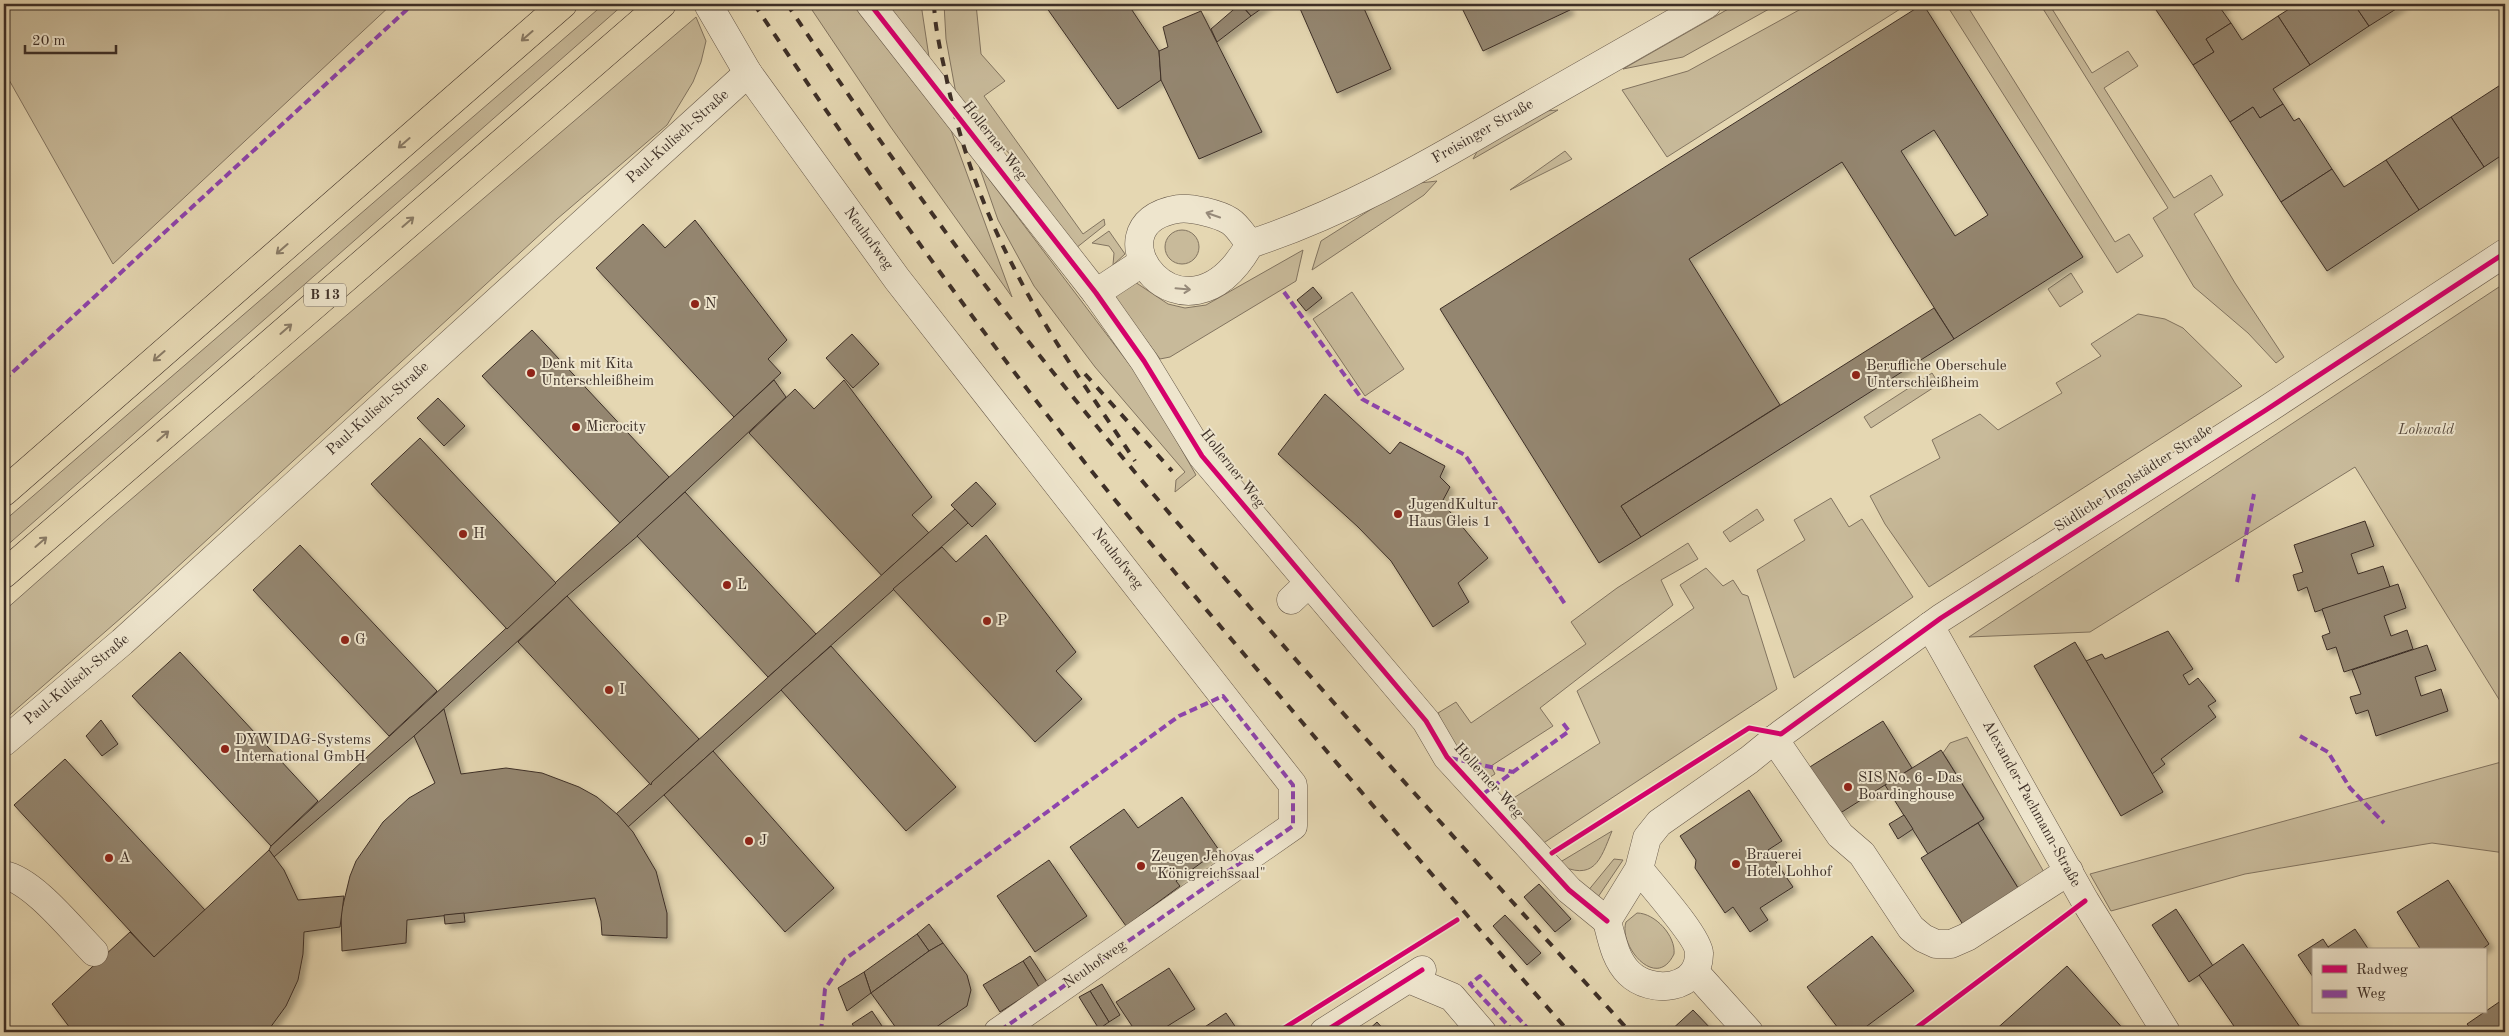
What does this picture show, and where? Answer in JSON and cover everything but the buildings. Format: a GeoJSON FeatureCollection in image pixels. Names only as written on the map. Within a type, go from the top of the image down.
{"type":"FeatureCollection","features":[{"type":"Feature","properties":{"kind":"main road"},"geometry":{"type":"LineString","coordinates":[[4,492],[564,4]]}},
{"type":"Feature","properties":{"kind":"main road","name":"B 13"},"geometry":{"type":"LineString","coordinates":[[4,574],[654,10]]}},
{"type":"Feature","properties":{"kind":"street","name":"Hollerner Weg"},"geometry":{"type":"LineString","coordinates":[[870,4],[1096,293],[1144,361],[1202,456],[1300,592],[1426,721],[1447,757],[1569,890],[1607,921]]}},
{"type":"Feature","properties":{"kind":"street","name":"Freisinger Straße"},"geometry":{"type":"LineString","coordinates":[[1250,244],[1273,237],[1357,200],[1430,163],[1707,4]]}},
{"type":"Feature","properties":{"kind":"street","name":"Neuhofweg"},"geometry":{"type":"LineString","coordinates":[[709,6],[748,73],[897,279],[1293,786],[1293,826],[998,1032]]}},
{"type":"Feature","properties":{"kind":"street","name":"Paul-Kulisch-Straße"},"geometry":{"type":"LineString","coordinates":[[4,742],[122,642],[748,73]]}},
{"type":"Feature","properties":{"kind":"street"},"geometry":{"type":"LineString","coordinates":[[1182,209],[1198,210],[1230,221],[1250,244],[1238,265],[1218,283],[1197,290],[1180,290],[1168,287],[1151,275],[1143,262],[1138,244],[1148,223],[1168,211],[1182,209]]}},
{"type":"Feature","properties":{"kind":"street","name":"Südliche Ingolstädter Straße"},"geometry":{"type":"LineString","coordinates":[[1607,921],[1639,869],[1647,838],[1659,823],[1749,760],[1930,626],[2505,253]]}},
{"type":"Feature","properties":{"kind":"street"},"geometry":{"type":"LineString","coordinates":[[1096,293],[1143,262]]}},
{"type":"Feature","properties":{"kind":"street","name":"Alexander-Pachmann-Straße"},"geometry":{"type":"LineString","coordinates":[[1930,626],[2069,871],[2166,1032]]}},
{"type":"Feature","properties":{"kind":"street"},"geometry":{"type":"LineString","coordinates":[[1774,740],[1840,836],[1862,854],[1911,928],[1922,938],[1936,944],[1951,944],[1967,937],[2069,871]]}},
{"type":"Feature","properties":{"kind":"street"},"geometry":{"type":"LineString","coordinates":[[1607,921],[1615,952],[1630,974],[1650,985],[1667,987],[1683,982],[1695,972],[1699,953],[1693,937],[1639,869]]}},
{"type":"Feature","properties":{"kind":"street"},"geometry":{"type":"LineString","coordinates":[[4,875],[11,876],[34,892],[94,952]]}},
{"type":"Feature","properties":{"kind":"street"},"geometry":{"type":"LineString","coordinates":[[1695,972],[1749,1032]]}},
{"type":"Feature","properties":{"kind":"street"},"geometry":{"type":"LineString","coordinates":[[1324,1032],[1416,974],[1452,996],[1482,1032]]}},
{"type":"Feature","properties":{"kind":"green space"},"geometry":{"type":"Polygon","coordinates":[[[4,4],[392,4],[113,264],[4,71],[4,4]]]}},
{"type":"Feature","properties":{"kind":"green space"},"geometry":{"type":"Polygon","coordinates":[[[604,4],[624,4],[4,548],[4,521],[604,4]]]}},
{"type":"Feature","properties":{"kind":"green space"},"geometry":{"type":"Polygon","coordinates":[[[808,4],[850,4],[868,20],[948,122],[1012,297],[890,126],[808,4]]]}},
{"type":"Feature","properties":{"kind":"green space"},"geometry":{"type":"Polygon","coordinates":[[[885,4],[921,4],[929,57],[885,4]]]}},
{"type":"Feature","properties":{"kind":"green space"},"geometry":{"type":"Polygon","coordinates":[[[944,4],[976,4],[981,54],[1005,81],[984,96],[1083,234],[1104,219],[1105,225],[1071,252],[1010,170],[1013,158],[956,94],[946,39],[944,4]]]}},
{"type":"Feature","properties":{"kind":"green space"},"geometry":{"type":"Polygon","coordinates":[[[1737,4],[1778,4],[1683,57],[1623,69],[1737,4]]]}},
{"type":"Feature","properties":{"kind":"green space"},"geometry":{"type":"Polygon","coordinates":[[[1810,4],[1908,4],[1667,157],[1622,90],[1688,71],[1810,4]]]}},
{"type":"Feature","properties":{"kind":"green space"},"geometry":{"type":"Polygon","coordinates":[[[1946,4],[1966,4],[2115,242],[2129,234],[2143,256],[2117,273],[1946,4]]]}},
{"type":"Feature","properties":{"kind":"green space"},"geometry":{"type":"Polygon","coordinates":[[[2040,4],[2049,4],[2092,73],[2128,51],[2138,66],[2104,88],[2174,198],[2211,175],[2223,195],[2194,214],[2235,283],[2284,357],[2276,363],[2248,333],[2194,287],[2153,218],[2168,208],[2040,4]]]}},
{"type":"Feature","properties":{"kind":"green space"},"geometry":{"type":"Polygon","coordinates":[[[696,17],[706,41],[701,62],[693,82],[667,125],[557,219],[137,604],[4,720],[4,611],[108,519],[696,17]]]}},
{"type":"Feature","properties":{"kind":"green space"},"geometry":{"type":"Polygon","coordinates":[[[1558,110],[1473,159],[1479,148],[1545,111],[1558,110]]]}},
{"type":"Feature","properties":{"kind":"green space"},"geometry":{"type":"Polygon","coordinates":[[[1565,151],[1572,159],[1510,190],[1565,151]]]}},
{"type":"Feature","properties":{"kind":"green space"},"geometry":{"type":"Polygon","coordinates":[[[979,166],[1145,385],[1196,475],[1175,492],[1176,480],[1185,472],[1095,367],[1034,286],[998,220],[979,166]]]}},
{"type":"Feature","properties":{"kind":"green space"},"geometry":{"type":"Polygon","coordinates":[[[1437,181],[1424,195],[1312,270],[1321,241],[1411,184],[1437,181]]]}},
{"type":"Feature","properties":{"kind":"green space"},"geometry":{"type":"Polygon","coordinates":[[[1182,230],[1194,235],[1199,247],[1194,259],[1182,264],[1170,259],[1165,247],[1170,235],[1182,230]]]}},
{"type":"Feature","properties":{"kind":"green space"},"geometry":{"type":"Polygon","coordinates":[[[1109,231],[1125,254],[1113,265],[1114,253],[1109,246],[1092,243],[1109,231]]]}},
{"type":"Feature","properties":{"kind":"green space"},"geometry":{"type":"Polygon","coordinates":[[[1303,250],[1296,281],[1170,357],[1160,359],[1112,294],[1132,280],[1168,304],[1185,308],[1206,305],[1303,250]]]}},
{"type":"Feature","properties":{"kind":"green space"},"geometry":{"type":"Polygon","coordinates":[[[2071,273],[2083,292],[2060,307],[2048,289],[2071,273]]]}},
{"type":"Feature","properties":{"kind":"green space","name":"Lohwald"},"geometry":{"type":"Polygon","coordinates":[[[2505,283],[2505,709],[2355,467],[2090,632],[1969,637],[2505,283]]]}},
{"type":"Feature","properties":{"kind":"green space"},"geometry":{"type":"Polygon","coordinates":[[[1352,292],[1404,369],[1365,396],[1313,319],[1352,292]]]}},
{"type":"Feature","properties":{"kind":"green space"},"geometry":{"type":"Polygon","coordinates":[[[2138,314],[2165,319],[2183,328],[2242,386],[1929,587],[1885,524],[1870,496],[1940,458],[1932,440],[1980,414],[1998,430],[2062,393],[2056,383],[2101,356],[2091,344],[2138,314]]]}},
{"type":"Feature","properties":{"kind":"green space"},"geometry":{"type":"Polygon","coordinates":[[[1932,373],[1939,384],[1871,428],[1864,417],[1932,373]]]}},
{"type":"Feature","properties":{"kind":"green space"},"geometry":{"type":"Polygon","coordinates":[[[1831,498],[1849,527],[1862,519],[1913,597],[1794,678],[1757,570],[1805,540],[1794,520],[1831,498]]]}},
{"type":"Feature","properties":{"kind":"green space"},"geometry":{"type":"Polygon","coordinates":[[[1757,509],[1764,520],[1730,542],[1723,532],[1757,509]]]}},
{"type":"Feature","properties":{"kind":"green space"},"geometry":{"type":"Polygon","coordinates":[[[1688,543],[1698,559],[1661,580],[1673,605],[1540,708],[1553,726],[1491,766],[1495,774],[1484,781],[1447,734],[1438,713],[1456,702],[1471,723],[1586,644],[1571,622],[1617,588],[1688,543]]]}},
{"type":"Feature","properties":{"kind":"green space"},"geometry":{"type":"Polygon","coordinates":[[[1706,568],[1723,586],[1733,580],[1742,594],[1748,596],[1777,689],[1539,846],[1501,806],[1600,743],[1577,691],[1694,608],[1680,585],[1706,568]]]}},
{"type":"Feature","properties":{"kind":"green space"},"geometry":{"type":"Polygon","coordinates":[[[1967,737],[2049,881],[2023,896],[1978,823],[1984,818],[1943,753],[1950,743],[1967,737]]]}},
{"type":"Feature","properties":{"kind":"green space"},"geometry":{"type":"Polygon","coordinates":[[[2505,761],[2505,853],[2432,843],[2245,874],[2111,911],[2090,874],[2505,761]]]}},
{"type":"Feature","properties":{"kind":"green space"},"geometry":{"type":"Polygon","coordinates":[[[1612,831],[1604,851],[1594,866],[1580,871],[1557,864],[1612,831]]]}},
{"type":"Feature","properties":{"kind":"green space"},"geometry":{"type":"Polygon","coordinates":[[[1614,859],[1623,860],[1598,897],[1587,892],[1614,859]]]}},
{"type":"Feature","properties":{"kind":"green space"},"geometry":{"type":"Polygon","coordinates":[[[1637,913],[1644,914],[1657,921],[1672,940],[1674,954],[1666,964],[1658,968],[1649,967],[1640,961],[1628,942],[1625,932],[1626,922],[1637,913]]]}},
{"type":"Feature","properties":{"kind":"railway"},"geometry":{"type":"LineString","coordinates":[[754,4],[851,147],[918,241],[986,335],[1085,463],[1426,868],[1569,1032]]}},
{"type":"Feature","properties":{"kind":"railway"},"geometry":{"type":"LineString","coordinates":[[787,4],[939,224],[1003,309],[1107,439],[1328,696],[1630,1032]]}},
{"type":"Feature","properties":{"kind":"railway"},"geometry":{"type":"LineString","coordinates":[[934,4],[935,21],[950,96],[964,147],[972,172],[1002,245],[1041,318],[1135,461]]}},
{"type":"Feature","properties":{"kind":"railway"},"geometry":{"type":"LineString","coordinates":[[1085,374],[1172,471]]}},
{"type":"Feature","properties":{"kind":"marked path"},"geometry":{"type":"LineString","coordinates":[[4,380],[413,4]]}},
{"type":"Feature","properties":{"kind":"marked path"},"geometry":{"type":"LineString","coordinates":[[1284,292],[1362,399],[1465,455],[1565,604]]}},
{"type":"Feature","properties":{"kind":"marked path"},"geometry":{"type":"LineString","coordinates":[[2237,582],[2254,494]]}},
{"type":"Feature","properties":{"kind":"marked path"},"geometry":{"type":"LineString","coordinates":[[821,1032],[825,989],[845,959],[1179,716],[1223,696],[1293,785],[1293,826],[998,1032]]}},
{"type":"Feature","properties":{"kind":"marked path"},"geometry":{"type":"LineString","coordinates":[[1483,794],[1569,731],[1562,722]]}},
{"type":"Feature","properties":{"kind":"marked path"},"geometry":{"type":"LineString","coordinates":[[2300,736],[2328,752],[2350,788],[2384,823]]}},
{"type":"Feature","properties":{"kind":"marked path"},"geometry":{"type":"LineString","coordinates":[[1450,758],[1513,772]]}},
{"type":"Feature","properties":{"kind":"marked path"},"geometry":{"type":"LineString","coordinates":[[1514,1032],[1470,984],[1480,976],[1531,1032]]}},
{"type":"Feature","properties":{"kind":"cycle path"},"geometry":{"type":"LineString","coordinates":[[870,4],[1096,293],[1144,361],[1202,456],[1426,721],[1447,757],[1569,890],[1607,921]]}},
{"type":"Feature","properties":{"kind":"cycle path"},"geometry":{"type":"LineString","coordinates":[[1552,853],[1749,728],[1781,734],[1941,618],[2266,410],[2505,253]]}},
{"type":"Feature","properties":{"kind":"cycle path"},"geometry":{"type":"LineString","coordinates":[[1911,1032],[2085,901]]}},
{"type":"Feature","properties":{"kind":"cycle path"},"geometry":{"type":"LineString","coordinates":[[1278,1032],[1457,920]]}},
{"type":"Feature","properties":{"kind":"cycle path"},"geometry":{"type":"LineString","coordinates":[[1324,1032],[1422,970]]}},
{"type":"Feature","properties":{"kind":"place","name":"N"},"geometry":{"type":"Point","coordinates":[695,304]}},
{"type":"Feature","properties":{"kind":"place","name":"Denk mit Kita Unterschleißheim"},"geometry":{"type":"Point","coordinates":[531,373]}},
{"type":"Feature","properties":{"kind":"place","name":"Berufliche Oberschule Unterschleißheim"},"geometry":{"type":"Point","coordinates":[1856,375]}},
{"type":"Feature","properties":{"kind":"place","name":"Microcity"},"geometry":{"type":"Point","coordinates":[576,427]}},
{"type":"Feature","properties":{"kind":"place","name":"JugendKultur Haus Gleis 1"},"geometry":{"type":"Point","coordinates":[1398,514]}},
{"type":"Feature","properties":{"kind":"place","name":"H"},"geometry":{"type":"Point","coordinates":[463,534]}},
{"type":"Feature","properties":{"kind":"place","name":"L"},"geometry":{"type":"Point","coordinates":[727,585]}},
{"type":"Feature","properties":{"kind":"place","name":"P"},"geometry":{"type":"Point","coordinates":[987,621]}},
{"type":"Feature","properties":{"kind":"place","name":"G"},"geometry":{"type":"Point","coordinates":[345,640]}},
{"type":"Feature","properties":{"kind":"place","name":"I"},"geometry":{"type":"Point","coordinates":[609,690]}},
{"type":"Feature","properties":{"kind":"place","name":"DYWIDAG-Systems International GmbH"},"geometry":{"type":"Point","coordinates":[225,749]}},
{"type":"Feature","properties":{"kind":"place","name":"SIS No. 6 - Das Boardinghouse"},"geometry":{"type":"Point","coordinates":[1848,787]}},
{"type":"Feature","properties":{"kind":"place","name":"J"},"geometry":{"type":"Point","coordinates":[749,841]}},
{"type":"Feature","properties":{"kind":"place","name":"A"},"geometry":{"type":"Point","coordinates":[109,858]}},
{"type":"Feature","properties":{"kind":"place","name":"Brauerei Hotel Lohhof"},"geometry":{"type":"Point","coordinates":[1736,864]}},
{"type":"Feature","properties":{"kind":"place","name":"Zeugen Jehovas \"Königreichssaal\""},"geometry":{"type":"Point","coordinates":[1141,866]}}]}
